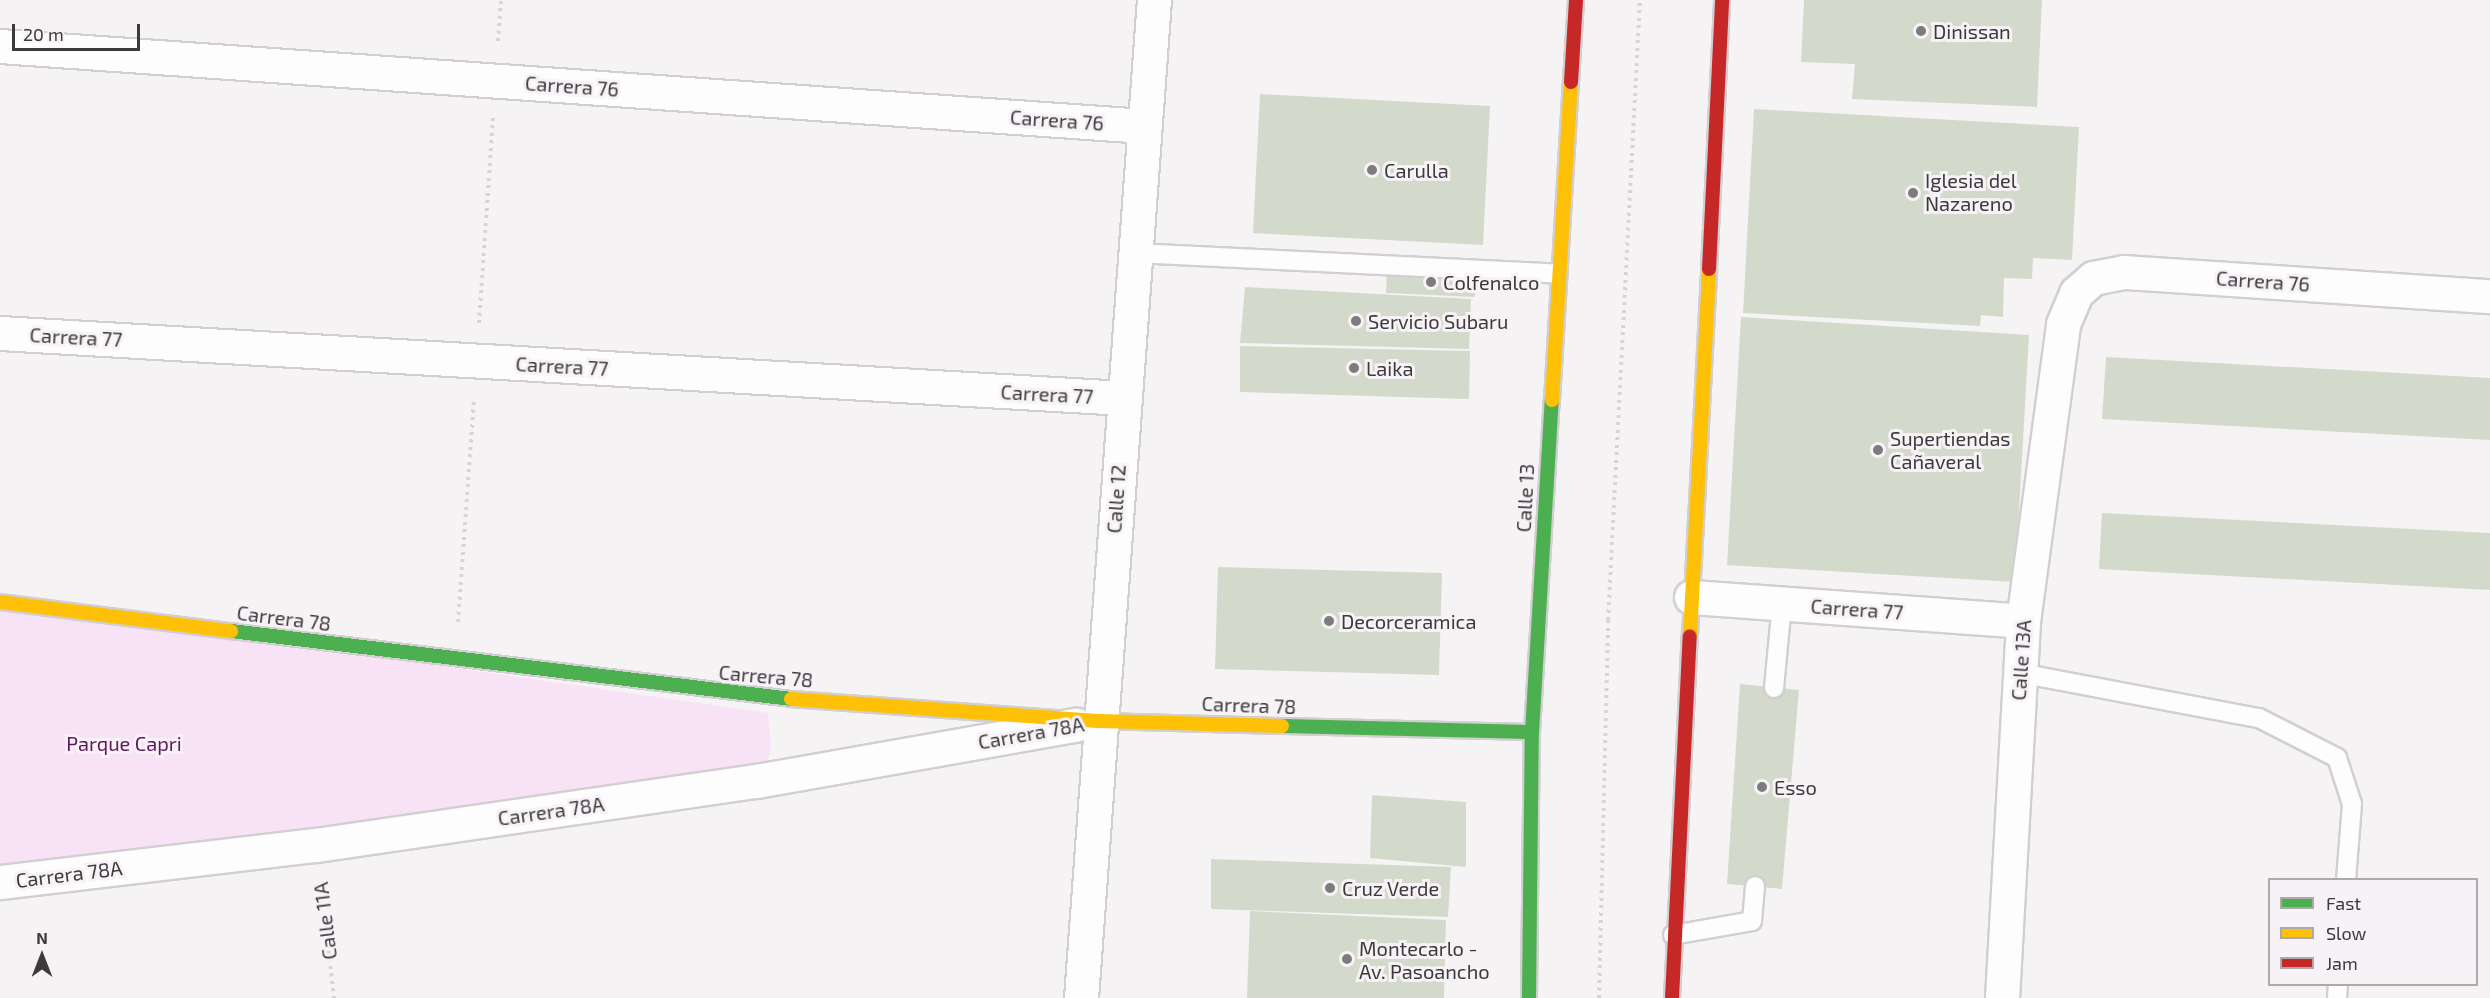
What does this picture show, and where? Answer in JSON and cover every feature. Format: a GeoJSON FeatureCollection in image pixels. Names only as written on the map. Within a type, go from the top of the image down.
{"type":"FeatureCollection","features":[{"type":"Feature","properties":{"kind":"main road","name":"Calle 13"},"geometry":{"type":"LineString","coordinates":[[1529,998],[1532,732],[1556,274],[1576,0]]}},
{"type":"Feature","properties":{"kind":"main road"},"geometry":{"type":"LineString","coordinates":[[1672,998],[1673,935],[1722,0]]}},
{"type":"Feature","properties":{"kind":"main road","name":"Carrera 78"},"geometry":{"type":"LineString","coordinates":[[0,602],[760,697],[1100,720],[1532,732]]}},
{"type":"Feature","properties":{"kind":"street","name":"Calle 12"},"geometry":{"type":"LineString","coordinates":[[1081,998],[1123,398],[1154,0]]}},
{"type":"Feature","properties":{"kind":"street","name":"Carrera 76"},"geometry":{"type":"LineString","coordinates":[[0,46],[1144,126]]}},
{"type":"Feature","properties":{"kind":"street","name":"Carrera 76"},"geometry":{"type":"LineString","coordinates":[[2063,324],[2076,293],[2093,278],[2124,272],[2490,296]]}},
{"type":"Feature","properties":{"kind":"street","name":"Calle 13A"},"geometry":{"type":"LineString","coordinates":[[2002,998],[2023,621],[2063,324]]}},
{"type":"Feature","properties":{"kind":"street","name":"Carrera 77"},"geometry":{"type":"LineString","coordinates":[[0,333],[1123,398]]}},
{"type":"Feature","properties":{"kind":"street","name":"Carrera 77"},"geometry":{"type":"LineString","coordinates":[[1691,597],[2023,621]]}},
{"type":"Feature","properties":{"kind":"street","name":"Carrera 78A"},"geometry":{"type":"LineString","coordinates":[[0,882],[316,845],[757,781],[1100,720]]}},
{"type":"Feature","properties":{"kind":"lane"},"geometry":{"type":"LineString","coordinates":[[1134,253],[1556,274]]}},
{"type":"Feature","properties":{"kind":"lane"},"geometry":{"type":"LineString","coordinates":[[1774,687],[1782,604]]}},
{"type":"Feature","properties":{"kind":"lane"},"geometry":{"type":"LineString","coordinates":[[2020,673],[2259,718],[2337,758],[2352,804],[2346,878]]}},
{"type":"Feature","properties":{"kind":"lane"},"geometry":{"type":"LineString","coordinates":[[1673,935],[1752,921],[1755,886]]}},
{"type":"Feature","properties":{"kind":"path"},"geometry":{"type":"LineString","coordinates":[[1599,998],[1608,620],[1640,0]]}},
{"type":"Feature","properties":{"kind":"path","name":"Calle 11A"},"geometry":{"type":"LineString","coordinates":[[316,845],[334,998]]}},
{"type":"Feature","properties":{"kind":"green space","name":"Parque Capri"},"geometry":{"type":"Polygon","coordinates":[[[0,602],[768,713],[771,749],[766,765],[0,882],[0,602]]]}},
{"type":"Feature","properties":{"kind":"building","name":"Dinissan"},"geometry":{"type":"Polygon","coordinates":[[[1804,0],[2042,0],[2037,107],[1852,99],[1855,64],[1801,62],[1804,0]]]}},
{"type":"Feature","properties":{"kind":"building","name":"Carulla"},"geometry":{"type":"Polygon","coordinates":[[[1260,94],[1490,106],[1483,245],[1253,233],[1260,94]]]}},
{"type":"Feature","properties":{"kind":"building","name":"Iglesia del Nazareno"},"geometry":{"type":"Polygon","coordinates":[[[1754,109],[2079,127],[2072,260],[2033,258],[2032,279],[2004,278],[2003,317],[1981,315],[1980,326],[1743,313],[1754,109]]]}},
{"type":"Feature","properties":{"kind":"building","name":"Colfenalco"},"geometry":{"type":"Polygon","coordinates":[[[1387,268],[1475,272],[1475,297],[1386,293],[1387,268]]]}},
{"type":"Feature","properties":{"kind":"building","name":"Servicio Subaru"},"geometry":{"type":"Polygon","coordinates":[[[1245,287],[1471,299],[1469,349],[1240,343],[1245,287]]]}},
{"type":"Feature","properties":{"kind":"building","name":"Supertiendas Cañaveral"},"geometry":{"type":"Polygon","coordinates":[[[1741,317],[2029,335],[2015,582],[1727,565],[1741,317]]]}},
{"type":"Feature","properties":{"kind":"building","name":"Laika"},"geometry":{"type":"Polygon","coordinates":[[[1240,346],[1470,351],[1469,399],[1240,392],[1240,346]]]}},
{"type":"Feature","properties":{"kind":"building"},"geometry":{"type":"Polygon","coordinates":[[[2106,357],[2490,378],[2490,440],[2102,419],[2106,357]]]}},
{"type":"Feature","properties":{"kind":"building"},"geometry":{"type":"Polygon","coordinates":[[[2102,513],[2490,533],[2490,590],[2099,569],[2102,513]]]}},
{"type":"Feature","properties":{"kind":"building","name":"Decorceramica"},"geometry":{"type":"Polygon","coordinates":[[[1218,567],[1442,573],[1439,675],[1215,669],[1218,567]]]}},
{"type":"Feature","properties":{"kind":"building","name":"Esso"},"geometry":{"type":"Polygon","coordinates":[[[1740,684],[1799,690],[1782,889],[1727,884],[1740,684]]]}},
{"type":"Feature","properties":{"kind":"building"},"geometry":{"type":"Polygon","coordinates":[[[1372,795],[1466,802],[1466,867],[1370,858],[1372,795]]]}},
{"type":"Feature","properties":{"kind":"building","name":"Cruz Verde"},"geometry":{"type":"Polygon","coordinates":[[[1211,859],[1451,867],[1448,917],[1211,909],[1211,859]]]}},
{"type":"Feature","properties":{"kind":"building","name":"Montecarlo - Av. Pasoancho"},"geometry":{"type":"Polygon","coordinates":[[[1250,911],[1446,920],[1444,998],[1247,998],[1250,911]]]}},
{"type":"Feature","properties":{"kind":"traffic: fast"},"geometry":{"type":"LineString","coordinates":[[1529,998],[1532,732],[1552,400]]}},
{"type":"Feature","properties":{"kind":"traffic: fast"},"geometry":{"type":"LineString","coordinates":[[231,631],[791,699]]}},
{"type":"Feature","properties":{"kind":"traffic: fast"},"geometry":{"type":"LineString","coordinates":[[1282,726],[1532,732]]}},
{"type":"Feature","properties":{"kind":"traffic: slow"},"geometry":{"type":"LineString","coordinates":[[1552,400],[1571,82]]}},
{"type":"Feature","properties":{"kind":"traffic: slow"},"geometry":{"type":"LineString","coordinates":[[1690,636],[1709,269]]}},
{"type":"Feature","properties":{"kind":"traffic: slow"},"geometry":{"type":"LineString","coordinates":[[0,602],[231,631]]}},
{"type":"Feature","properties":{"kind":"traffic: slow"},"geometry":{"type":"LineString","coordinates":[[791,699],[1100,721],[1282,726]]}},
{"type":"Feature","properties":{"kind":"traffic: jam"},"geometry":{"type":"LineString","coordinates":[[1571,82],[1576,0]]}},
{"type":"Feature","properties":{"kind":"traffic: jam"},"geometry":{"type":"LineString","coordinates":[[1709,269],[1722,0]]}},
{"type":"Feature","properties":{"kind":"traffic: jam"},"geometry":{"type":"LineString","coordinates":[[1672,998],[1690,636]]}},
{"type":"Feature","properties":{"kind":"place","name":"Dinissan"},"geometry":{"type":"Point","coordinates":[1921,31]}},
{"type":"Feature","properties":{"kind":"place","name":"Carulla"},"geometry":{"type":"Point","coordinates":[1372,170]}},
{"type":"Feature","properties":{"kind":"place","name":"Iglesia del Nazareno"},"geometry":{"type":"Point","coordinates":[1913,193]}},
{"type":"Feature","properties":{"kind":"place","name":"Colfenalco"},"geometry":{"type":"Point","coordinates":[1431,282]}},
{"type":"Feature","properties":{"kind":"place","name":"Servicio Subaru"},"geometry":{"type":"Point","coordinates":[1356,321]}},
{"type":"Feature","properties":{"kind":"place","name":"Laika"},"geometry":{"type":"Point","coordinates":[1354,368]}},
{"type":"Feature","properties":{"kind":"place","name":"Supertiendas Cañaveral"},"geometry":{"type":"Point","coordinates":[1878,450]}},
{"type":"Feature","properties":{"kind":"place","name":"Decorceramica"},"geometry":{"type":"Point","coordinates":[1329,621]}},
{"type":"Feature","properties":{"kind":"place","name":"Esso"},"geometry":{"type":"Point","coordinates":[1762,787]}},
{"type":"Feature","properties":{"kind":"place","name":"Cruz Verde"},"geometry":{"type":"Point","coordinates":[1330,888]}},
{"type":"Feature","properties":{"kind":"place","name":"Montecarlo - Av. Pasoancho"},"geometry":{"type":"Point","coordinates":[1347,959]}}]}
